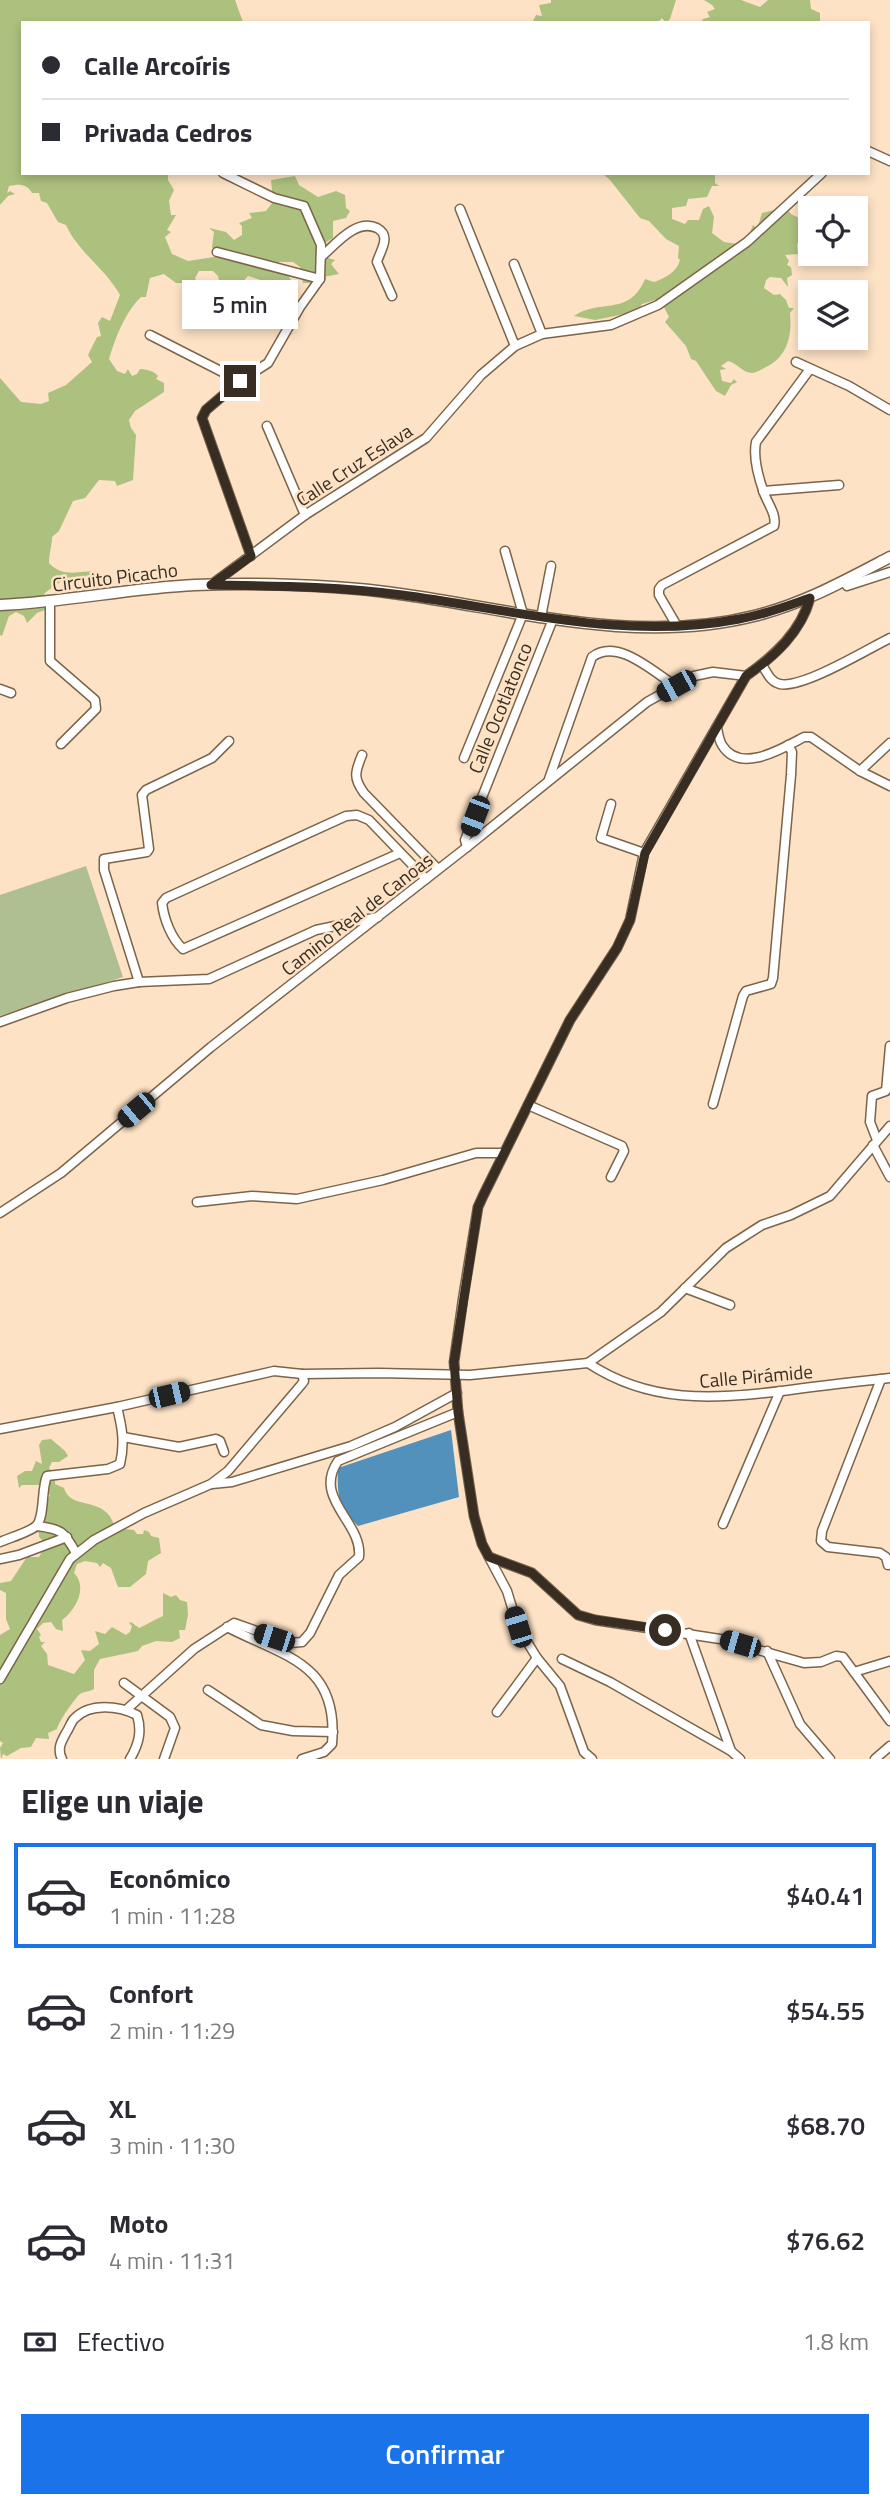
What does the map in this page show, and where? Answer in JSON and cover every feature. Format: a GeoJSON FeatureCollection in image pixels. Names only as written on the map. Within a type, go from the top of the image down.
{"type":"FeatureCollection","features":[{"type":"Feature","properties":{"kind":"main road","name":"Circuito Picacho"},"geometry":{"type":"LineString","coordinates":[[0,605],[50,603],[133,591],[211,585],[334,587],[604,626],[677,626],[747,618],[810,598],[890,557]]}},
{"type":"Feature","properties":{"kind":"street"},"geometry":{"type":"LineString","coordinates":[[870,152],[890,161]]}},
{"type":"Feature","properties":{"kind":"street"},"geometry":{"type":"LineString","coordinates":[[227,175],[274,198],[304,206],[321,245],[320,279],[300,307],[268,363],[240,381],[206,410],[202,418],[251,556]]}},
{"type":"Feature","properties":{"kind":"street","name":"Calle Cruz Eslava"},"geometry":{"type":"LineString","coordinates":[[211,585],[305,515],[426,438],[481,374],[515,346],[542,334],[611,325],[658,305],[747,242],[820,175]]}},
{"type":"Feature","properties":{"kind":"street"},"geometry":{"type":"LineString","coordinates":[[460,209],[515,346]]}},
{"type":"Feature","properties":{"kind":"street"},"geometry":{"type":"LineString","coordinates":[[321,257],[356,228],[365,225],[382,231],[384,246],[377,262],[378,269],[392,296]]}},
{"type":"Feature","properties":{"kind":"street"},"geometry":{"type":"LineString","coordinates":[[217,252],[320,279]]}},
{"type":"Feature","properties":{"kind":"street"},"geometry":{"type":"LineString","coordinates":[[514,264],[542,334]]}},
{"type":"Feature","properties":{"kind":"street"},"geometry":{"type":"LineString","coordinates":[[150,335],[240,381]]}},
{"type":"Feature","properties":{"kind":"street"},"geometry":{"type":"LineString","coordinates":[[796,362],[849,386],[890,410]]}},
{"type":"Feature","properties":{"kind":"street"},"geometry":{"type":"LineString","coordinates":[[677,626],[659,595],[662,585],[774,526],[776,522],[763,491],[754,451],[756,442],[810,369]]}},
{"type":"Feature","properties":{"kind":"street"},"geometry":{"type":"LineString","coordinates":[[267,426],[305,515]]}},
{"type":"Feature","properties":{"kind":"street"},"geometry":{"type":"LineString","coordinates":[[763,491],[839,485]]}},
{"type":"Feature","properties":{"kind":"street"},"geometry":{"type":"LineString","coordinates":[[464,758],[523,614],[505,551]]}},
{"type":"Feature","properties":{"kind":"street"},"geometry":{"type":"LineString","coordinates":[[541,617],[551,566]]}},
{"type":"Feature","properties":{"kind":"street"},"geometry":{"type":"LineString","coordinates":[[844,581],[847,586],[856,585],[890,572]]}},
{"type":"Feature","properties":{"kind":"street"},"geometry":{"type":"LineString","coordinates":[[592,1759],[584,1752],[560,1686],[537,1658],[518,1627],[506,1591],[482,1544],[474,1516],[458,1412],[454,1362],[478,1207],[570,1020],[617,948],[630,920],[645,853],[746,676],[762,665],[797,630],[806,614],[810,598]]}},
{"type":"Feature","properties":{"kind":"street"},"geometry":{"type":"LineString","coordinates":[[50,603],[52,666],[95,700],[96,705],[96,709],[61,744]]}},
{"type":"Feature","properties":{"kind":"street","name":"Calle Ocotlatonco"},"geometry":{"type":"LineString","coordinates":[[467,847],[465,840],[552,619]]}},
{"type":"Feature","properties":{"kind":"street"},"geometry":{"type":"LineString","coordinates":[[762,665],[772,680],[781,685],[803,682],[890,638]]}},
{"type":"Feature","properties":{"kind":"street"},"geometry":{"type":"LineString","coordinates":[[549,780],[592,657],[599,652],[611,651],[640,661],[676,686]]}},
{"type":"Feature","properties":{"kind":"street","name":"Camino Real de Canoas"},"geometry":{"type":"LineString","coordinates":[[0,1213],[61,1173],[211,1047],[380,916],[647,702],[694,676],[713,672],[746,676]]}},
{"type":"Feature","properties":{"kind":"street"},"geometry":{"type":"LineString","coordinates":[[0,689],[11,693]]}},
{"type":"Feature","properties":{"kind":"street"},"geometry":{"type":"LineString","coordinates":[[717,728],[722,746],[738,756],[757,758],[804,737],[811,737],[860,771],[890,786]]}},
{"type":"Feature","properties":{"kind":"street"},"geometry":{"type":"LineString","coordinates":[[139,982],[104,870],[104,859],[147,852],[149,849],[142,795],[146,790],[212,758],[229,741]]}},
{"type":"Feature","properties":{"kind":"street"},"geometry":{"type":"LineString","coordinates":[[860,771],[890,743]]}},
{"type":"Feature","properties":{"kind":"street"},"geometry":{"type":"LineString","coordinates":[[713,1104],[743,996],[746,990],[771,985],[791,775],[792,752],[788,745]]}},
{"type":"Feature","properties":{"kind":"street"},"geometry":{"type":"LineString","coordinates":[[362,755],[354,773],[356,781],[364,793],[438,869]]}},
{"type":"Feature","properties":{"kind":"street"},"geometry":{"type":"LineString","coordinates":[[611,804],[600,838],[645,853]]}},
{"type":"Feature","properties":{"kind":"street"},"geometry":{"type":"LineString","coordinates":[[400,853],[183,949],[175,942],[163,911],[162,902],[166,898],[346,816],[357,815],[369,820],[426,879]]}},
{"type":"Feature","properties":{"kind":"street"},"geometry":{"type":"LineString","coordinates":[[0,1022],[67,998],[114,986],[139,982],[209,979],[316,930],[380,916]]}},
{"type":"Feature","properties":{"kind":"street"},"geometry":{"type":"LineString","coordinates":[[890,1046],[886,1091],[872,1096],[870,1122],[875,1143],[890,1177]]}},
{"type":"Feature","properties":{"kind":"street"},"geometry":{"type":"LineString","coordinates":[[528,1105],[622,1146],[624,1151],[611,1177]]}},
{"type":"Feature","properties":{"kind":"street"},"geometry":{"type":"LineString","coordinates":[[0,1429],[117,1407],[274,1371],[298,1371],[302,1374],[455,1376],[559,1368],[588,1363],[643,1326],[726,1248],[762,1225],[791,1215],[830,1196],[889,1130]]}},
{"type":"Feature","properties":{"kind":"street"},"geometry":{"type":"LineString","coordinates":[[197,1202],[252,1196],[297,1199],[383,1180],[476,1153],[503,1153]]}},
{"type":"Feature","properties":{"kind":"street"},"geometry":{"type":"LineString","coordinates":[[685,1288],[730,1305]]}},
{"type":"Feature","properties":{"kind":"street","name":"Calle Pirámide"},"geometry":{"type":"LineString","coordinates":[[588,1363],[618,1381],[677,1396],[713,1398],[886,1378]]}},
{"type":"Feature","properties":{"kind":"street"},"geometry":{"type":"LineString","coordinates":[[0,1679],[70,1559],[94,1540],[144,1513],[211,1484],[228,1471],[301,1385],[304,1381],[302,1374]]}},
{"type":"Feature","properties":{"kind":"street"},"geometry":{"type":"LineString","coordinates":[[886,1378],[822,1531],[821,1541],[828,1547],[880,1553],[886,1557],[888,1565]]}},
{"type":"Feature","properties":{"kind":"street"},"geometry":{"type":"LineString","coordinates":[[723,1524],[780,1391]]}},
{"type":"Feature","properties":{"kind":"street"},"geometry":{"type":"LineString","coordinates":[[211,1484],[232,1482],[351,1446],[395,1427],[457,1392]]}},
{"type":"Feature","properties":{"kind":"street"},"geometry":{"type":"LineString","coordinates":[[37,1526],[41,1517],[42,1486],[47,1476],[108,1469],[120,1464],[124,1448],[117,1407]]}},
{"type":"Feature","properties":{"kind":"street"},"geometry":{"type":"LineString","coordinates":[[127,1710],[194,1648],[234,1623],[290,1643],[302,1642],[310,1633],[339,1575],[359,1557],[358,1537],[341,1514],[331,1488],[330,1473],[338,1461],[458,1412]]}},
{"type":"Feature","properties":{"kind":"street"},"geometry":{"type":"LineString","coordinates":[[123,1437],[179,1447],[216,1439],[220,1441],[224,1452]]}},
{"type":"Feature","properties":{"kind":"street"},"geometry":{"type":"LineString","coordinates":[[0,1542],[37,1526],[58,1529],[66,1536],[76,1553]]}},
{"type":"Feature","properties":{"kind":"street"},"geometry":{"type":"LineString","coordinates":[[0,1559],[19,1555],[66,1536]]}},
{"type":"Feature","properties":{"kind":"street"},"geometry":{"type":"LineString","coordinates":[[489,1557],[532,1573],[578,1615],[720,1639],[804,1663],[843,1657],[890,1721]]}},
{"type":"Feature","properties":{"kind":"street"},"geometry":{"type":"LineString","coordinates":[[227,1627],[303,1664],[319,1678],[329,1699],[332,1744],[324,1752],[302,1759]]}},
{"type":"Feature","properties":{"kind":"street"},"geometry":{"type":"LineString","coordinates":[[689,1633],[731,1751]]}},
{"type":"Feature","properties":{"kind":"street"},"geometry":{"type":"LineString","coordinates":[[767,1651],[800,1724],[830,1759]]}},
{"type":"Feature","properties":{"kind":"street"},"geometry":{"type":"LineString","coordinates":[[497,1712],[537,1658]]}},
{"type":"Feature","properties":{"kind":"street"},"geometry":{"type":"LineString","coordinates":[[562,1659],[610,1682],[731,1751],[740,1759]]}},
{"type":"Feature","properties":{"kind":"street"},"geometry":{"type":"LineString","coordinates":[[854,1672],[890,1661]]}},
{"type":"Feature","properties":{"kind":"street"},"geometry":{"type":"LineString","coordinates":[[124,1683],[170,1717],[176,1728],[164,1759]]}},
{"type":"Feature","properties":{"kind":"street"},"geometry":{"type":"LineString","coordinates":[[208,1690],[261,1725],[293,1731],[333,1732]]}},
{"type":"Feature","properties":{"kind":"street"},"geometry":{"type":"LineString","coordinates":[[62,1759],[60,1744],[74,1719],[86,1711],[101,1707],[127,1710],[136,1715],[141,1728],[130,1759]]}},
{"type":"Feature","properties":{"kind":"street"},"geometry":{"type":"LineString","coordinates":[[875,1759],[890,1746]]}},
{"type":"Feature","properties":{"kind":"green space"},"geometry":{"type":"Polygon","coordinates":[[[0,0],[235,0],[243,21],[21,21],[21,175],[168,175],[174,190],[169,201],[171,215],[176,215],[167,230],[171,232],[165,237],[172,254],[188,261],[214,257],[214,232],[209,228],[226,232],[234,240],[242,235],[242,226],[239,223],[252,218],[249,213],[266,211],[273,202],[271,180],[295,176],[299,185],[318,197],[336,191],[345,195],[346,208],[350,211],[346,218],[333,221],[333,238],[322,245],[324,257],[335,260],[331,264],[339,274],[323,277],[314,283],[303,283],[300,267],[293,262],[279,262],[276,268],[286,272],[291,280],[270,283],[248,276],[240,285],[242,298],[265,308],[239,304],[232,300],[215,301],[206,295],[207,286],[221,288],[218,276],[213,271],[199,271],[195,278],[197,283],[204,286],[199,288],[186,283],[176,283],[164,274],[150,278],[146,297],[141,297],[135,303],[125,318],[109,359],[117,371],[125,374],[128,369],[132,376],[140,369],[147,370],[156,374],[156,379],[164,383],[164,392],[135,411],[129,420],[136,435],[133,480],[117,486],[115,481],[99,480],[85,498],[73,501],[59,531],[52,537],[49,563],[54,568],[72,573],[97,571],[96,575],[63,580],[44,594],[49,602],[45,610],[37,613],[27,623],[24,616],[16,612],[9,616],[2,636],[0,378],[21,402],[41,404],[49,401],[48,393],[66,385],[92,362],[88,355],[97,337],[101,336],[98,323],[102,317],[110,321],[120,295],[71,235],[66,225],[58,222],[47,203],[41,201],[39,193],[32,193],[22,185],[9,186],[7,193],[10,191],[15,194],[8,196],[0,205],[0,0]]]}},
{"type":"Feature","properties":{"kind":"green space"},"geometry":{"type":"Polygon","coordinates":[[[551,0],[676,0],[668,21],[662,18],[659,21],[533,21],[536,15],[542,16],[539,5],[551,3],[551,0]]]}},
{"type":"Feature","properties":{"kind":"green space"},"geometry":{"type":"Polygon","coordinates":[[[704,0],[741,0],[760,7],[768,0],[810,0],[811,9],[820,13],[820,21],[702,21],[710,17],[707,12],[715,9],[704,0]]]}},
{"type":"Feature","properties":{"kind":"green space"},"geometry":{"type":"Polygon","coordinates":[[[604,175],[715,175],[715,183],[719,186],[712,186],[707,197],[688,199],[686,206],[672,208],[672,219],[685,224],[688,220],[699,220],[703,209],[709,206],[714,217],[712,233],[724,242],[738,244],[749,235],[753,225],[757,229],[762,213],[788,210],[798,218],[798,254],[785,255],[792,275],[787,278],[788,287],[781,278],[770,277],[764,288],[774,295],[780,294],[789,308],[794,308],[790,313],[787,344],[775,361],[752,373],[728,361],[721,366],[726,369],[720,370],[722,381],[731,383],[734,379],[737,382],[731,385],[725,396],[716,391],[696,361],[691,359],[686,346],[665,322],[669,317],[663,305],[659,305],[655,300],[642,304],[637,319],[625,314],[595,320],[574,316],[594,308],[623,303],[638,291],[645,279],[654,282],[676,268],[680,260],[679,246],[666,239],[649,221],[640,218],[604,175]]]}},
{"type":"Feature","properties":{"kind":"green space"},"geometry":{"type":"Polygon","coordinates":[[[86,866],[123,977],[0,1016],[0,895],[86,866]]]}},
{"type":"Feature","properties":{"kind":"green space"},"geometry":{"type":"Polygon","coordinates":[[[51,1439],[68,1456],[59,1462],[52,1462],[49,1468],[55,1474],[55,1484],[64,1488],[74,1500],[105,1511],[115,1528],[134,1530],[137,1534],[143,1534],[144,1530],[159,1538],[161,1553],[148,1561],[146,1574],[130,1587],[118,1587],[111,1568],[103,1563],[100,1567],[97,1563],[85,1561],[77,1564],[74,1573],[80,1591],[76,1604],[62,1620],[63,1631],[56,1629],[51,1622],[43,1623],[37,1629],[41,1642],[45,1642],[41,1646],[47,1654],[48,1665],[74,1674],[85,1660],[81,1650],[90,1651],[99,1644],[95,1631],[105,1634],[112,1627],[126,1635],[132,1626],[129,1623],[139,1628],[163,1616],[163,1593],[171,1597],[176,1595],[187,1602],[188,1615],[185,1630],[179,1630],[180,1638],[172,1642],[156,1641],[142,1646],[138,1651],[100,1659],[94,1670],[94,1689],[76,1698],[57,1729],[48,1733],[49,1739],[36,1738],[31,1747],[21,1748],[7,1756],[3,1754],[1,1759],[0,1748],[3,1743],[0,1741],[0,1635],[10,1629],[6,1619],[6,1593],[0,1590],[0,1583],[11,1581],[27,1557],[39,1557],[46,1544],[39,1537],[39,1533],[32,1530],[50,1495],[41,1485],[22,1485],[19,1488],[17,1476],[25,1471],[32,1471],[36,1461],[42,1464],[39,1445],[42,1440],[51,1439]]]}},
{"type":"Feature","properties":{"kind":"water"},"geometry":{"type":"Polygon","coordinates":[[[451,1430],[459,1497],[358,1526],[351,1519],[340,1500],[338,1468],[451,1430]]]}},
{"type":"Feature","properties":{"kind":"route"},"geometry":{"type":"LineString","coordinates":[[240,381],[206,410],[202,418],[251,556],[211,585],[334,587],[604,626],[717,623],[757,616],[810,598],[806,614],[797,630],[762,665],[746,676],[645,853],[630,920],[617,948],[570,1020],[503,1153],[478,1207],[454,1362],[458,1412],[474,1516],[482,1544],[489,1557],[532,1573],[578,1615],[665,1630]]}}]}
